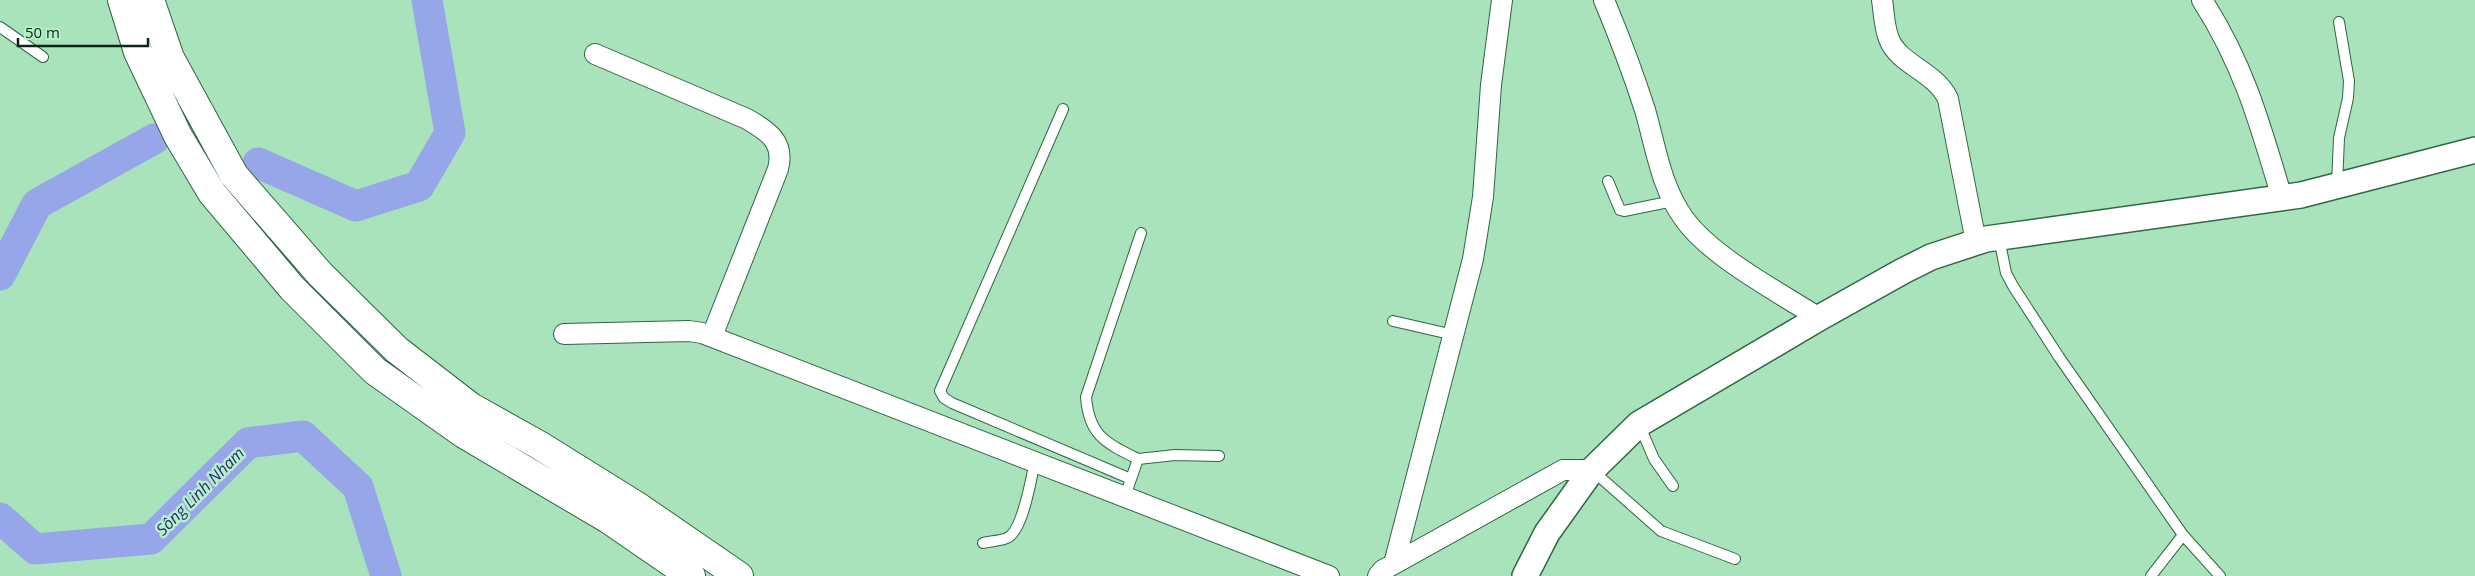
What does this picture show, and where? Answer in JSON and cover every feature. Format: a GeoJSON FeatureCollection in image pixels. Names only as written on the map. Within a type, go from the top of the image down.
{"type":"FeatureCollection","features":[{"type":"Feature","properties":{"kind":"highway"},"geometry":{"type":"LineString","coordinates":[[122,0],[138,52],[178,136],[212,193],[292,288],[375,371],[464,434],[608,519],[690,576]]}},
{"type":"Feature","properties":{"kind":"highway"},"geometry":{"type":"LineString","coordinates":[[150,0],[170,58],[234,175],[320,274],[397,350],[470,407],[539,446],[640,508],[739,576]]}},
{"type":"Feature","properties":{"kind":"street"},"geometry":{"type":"LineString","coordinates":[[1394,564],[1470,276],[1479,224],[1491,84],[1502,0]]}},
{"type":"Feature","properties":{"kind":"street"},"geometry":{"type":"LineString","coordinates":[[1604,0],[1637,86],[1666,185],[1685,221],[1712,247],[1819,318]]}},
{"type":"Feature","properties":{"kind":"street"},"geometry":{"type":"LineString","coordinates":[[1882,0],[1889,38],[1896,49],[1934,78],[1943,88],[1948,99],[1987,240]]}},
{"type":"Feature","properties":{"kind":"street"},"geometry":{"type":"LineString","coordinates":[[2202,0],[2218,24],[2243,74],[2282,198]]}},
{"type":"Feature","properties":{"kind":"street"},"geometry":{"type":"LineString","coordinates":[[596,54],[747,119],[766,129],[777,141],[781,151],[778,169],[712,336]]}},
{"type":"Feature","properties":{"kind":"street"},"geometry":{"type":"LineString","coordinates":[[1525,576],[1547,533],[1592,470],[1640,424],[1903,270],[1951,249],[1987,240],[2282,198],[2337,186],[2475,150]]}},
{"type":"Feature","properties":{"kind":"street"},"geometry":{"type":"LineString","coordinates":[[564,334],[689,331],[712,336],[1035,462],[1128,487],[1329,576]]}},
{"type":"Feature","properties":{"kind":"street"},"geometry":{"type":"LineString","coordinates":[[1378,576],[1383,570],[1563,470],[1592,470]]}},
{"type":"Feature","properties":{"kind":"lane"},"geometry":{"type":"LineString","coordinates":[[2337,186],[2338,147],[2348,98],[2349,81],[2339,22]]}},
{"type":"Feature","properties":{"kind":"lane"},"geometry":{"type":"LineString","coordinates":[[0,26],[43,57]]}},
{"type":"Feature","properties":{"kind":"lane"},"geometry":{"type":"LineString","coordinates":[[1063,109],[940,391],[944,398],[952,403],[1128,487],[1138,459]]}},
{"type":"Feature","properties":{"kind":"lane"},"geometry":{"type":"LineString","coordinates":[[1608,182],[1620,210],[1624,211],[1673,201]]}},
{"type":"Feature","properties":{"kind":"lane"},"geometry":{"type":"LineString","coordinates":[[1141,233],[1086,397],[1087,413],[1098,434],[1107,444],[1138,459],[1169,455],[1219,456]]}},
{"type":"Feature","properties":{"kind":"lane"},"geometry":{"type":"LineString","coordinates":[[1987,240],[2013,286],[2063,364],[2184,535],[2220,576]]}},
{"type":"Feature","properties":{"kind":"lane"},"geometry":{"type":"LineString","coordinates":[[1393,321],[1454,335]]}},
{"type":"Feature","properties":{"kind":"lane"},"geometry":{"type":"LineString","coordinates":[[1640,424],[1654,459],[1673,486]]}},
{"type":"Feature","properties":{"kind":"lane"},"geometry":{"type":"LineString","coordinates":[[983,543],[1007,538],[1014,532],[1020,521],[1035,462]]}},
{"type":"Feature","properties":{"kind":"lane"},"geometry":{"type":"LineString","coordinates":[[1592,470],[1661,531],[1735,559]]}},
{"type":"Feature","properties":{"kind":"lane"},"geometry":{"type":"LineString","coordinates":[[2151,576],[2184,535]]}},
{"type":"Feature","properties":{"kind":"waterway","name":"Sông Linh Nham"},"geometry":{"type":"LineString","coordinates":[[258,163],[356,206],[419,186],[450,133],[427,0]]}},
{"type":"Feature","properties":{"kind":"waterway","name":"Sông Linh Nham"},"geometry":{"type":"LineString","coordinates":[[0,275],[37,204],[154,139]]}},
{"type":"Feature","properties":{"kind":"waterway","name":"Sông Linh Nham"},"geometry":{"type":"LineString","coordinates":[[0,518],[35,549],[151,539],[248,443],[303,436],[358,487],[386,576]]}}]}
